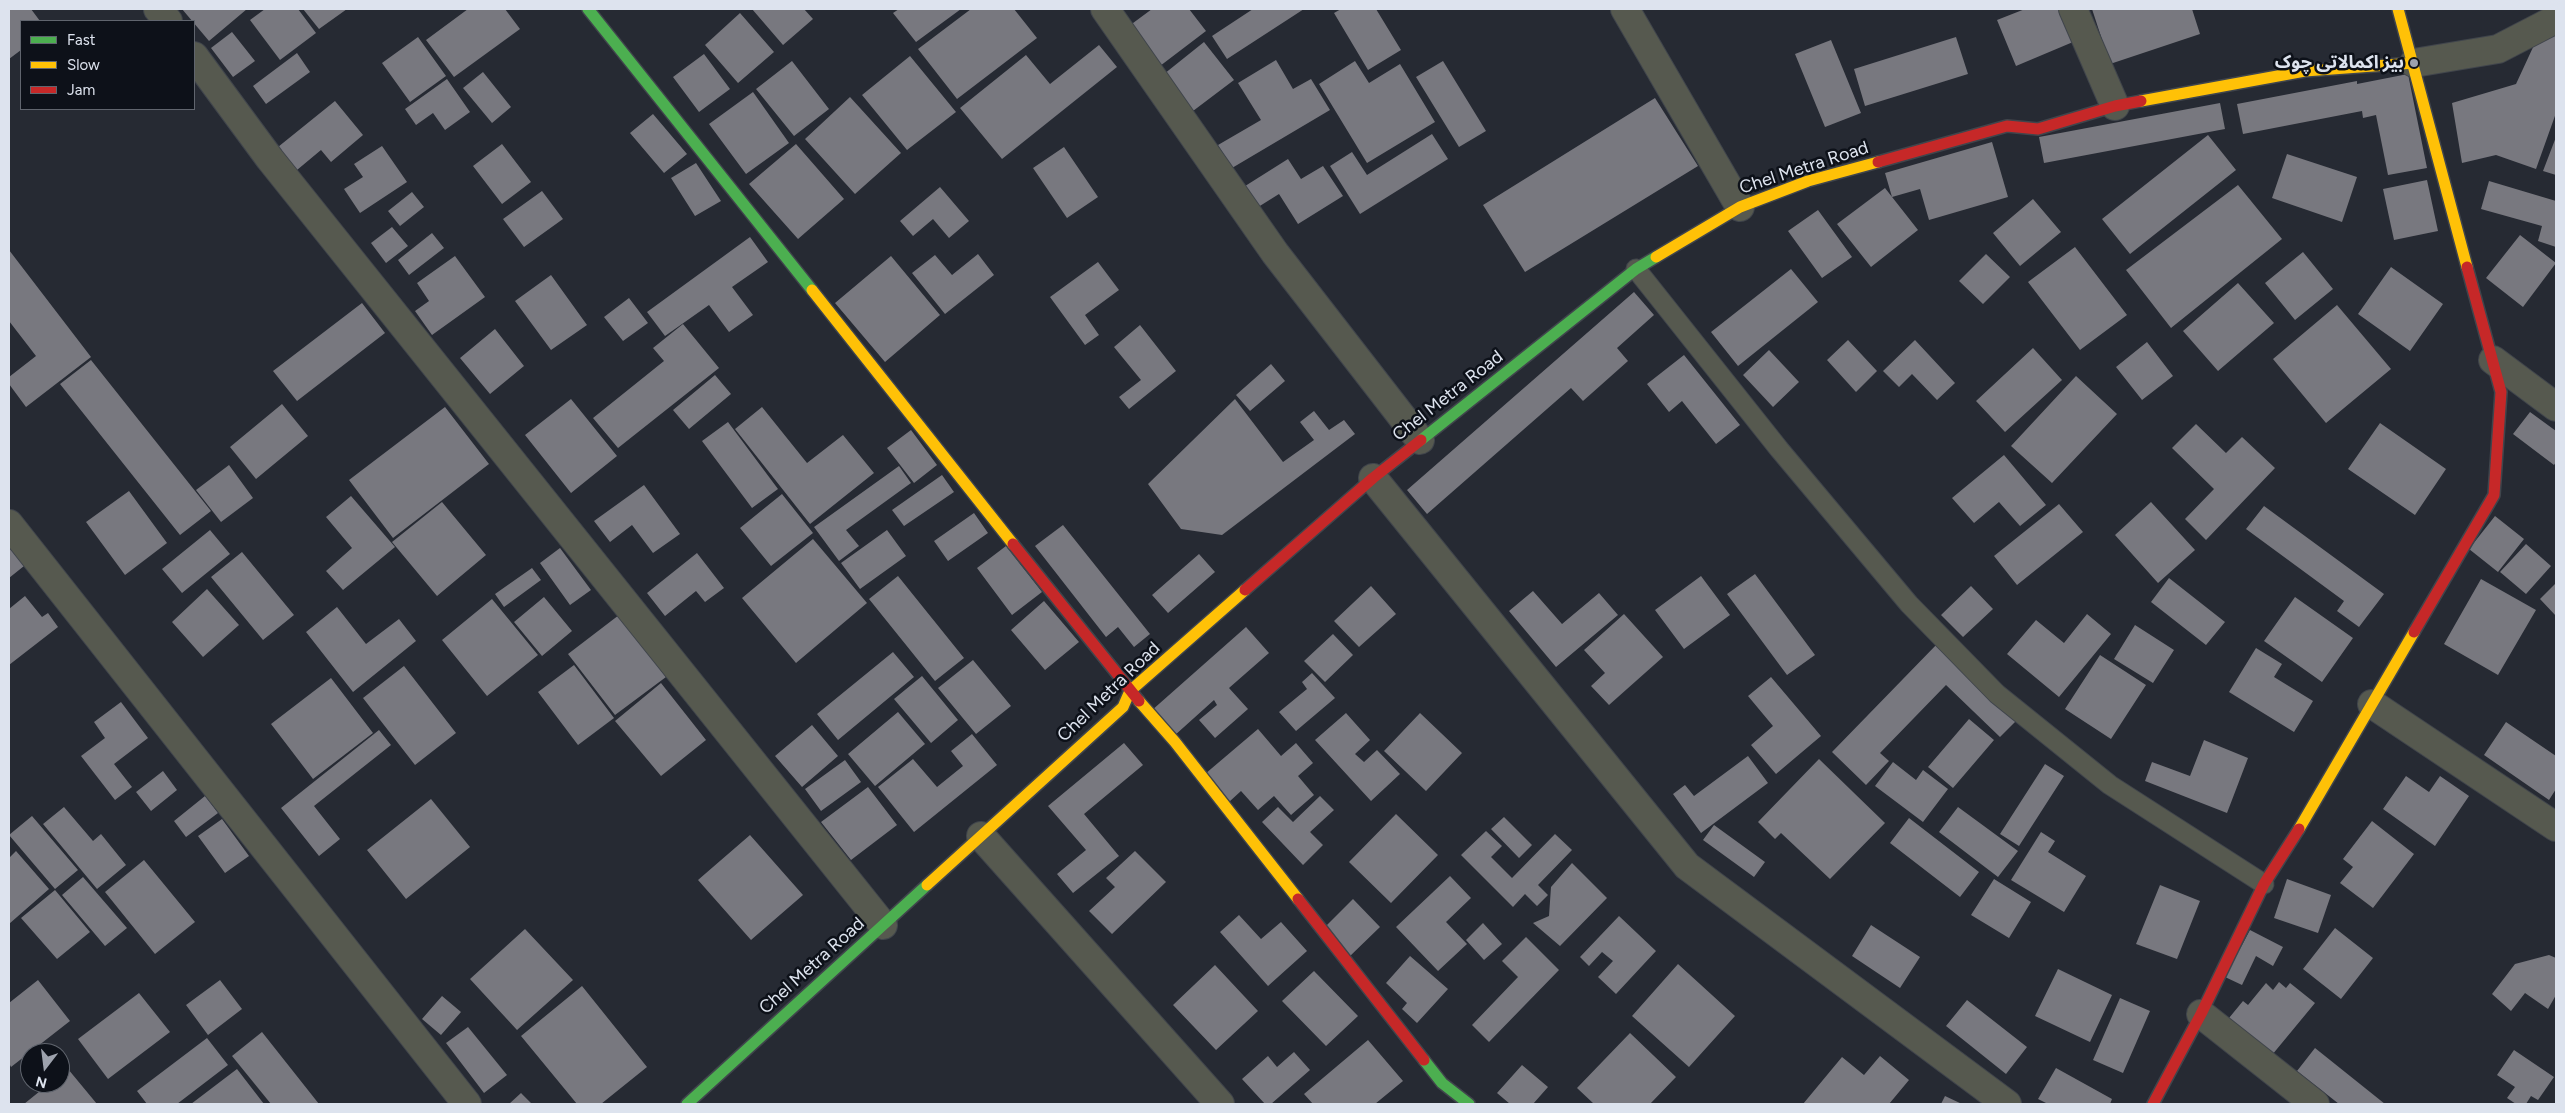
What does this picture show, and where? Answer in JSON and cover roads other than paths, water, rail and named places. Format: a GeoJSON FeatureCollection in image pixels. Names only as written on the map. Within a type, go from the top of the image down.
{"type":"FeatureCollection","features":[{"type":"Feature","properties":{"kind":"street"},"geometry":{"type":"LineString","coordinates":[[158,9],[167,20]]}},
{"type":"Feature","properties":{"kind":"street"},"geometry":{"type":"LineString","coordinates":[[588,9],[1130,691],[1175,742],[1442,1083],[1469,1104]]}},
{"type":"Feature","properties":{"kind":"street"},"geometry":{"type":"LineString","coordinates":[[1105,9],[1275,253],[1420,440]]}},
{"type":"Feature","properties":{"kind":"street"},"geometry":{"type":"LineString","coordinates":[[1625,9],[1740,207]]}},
{"type":"Feature","properties":{"kind":"street"},"geometry":{"type":"LineString","coordinates":[[2072,9],[2115,106]]}},
{"type":"Feature","properties":{"kind":"street"},"geometry":{"type":"LineString","coordinates":[[2153,1104],[2201,1014],[2264,884],[2290,844],[2494,495],[2501,392],[2398,9]]}},
{"type":"Feature","properties":{"kind":"street"},"geometry":{"type":"LineString","coordinates":[[2414,64],[2498,49],[2556,19]]}},
{"type":"Feature","properties":{"kind":"street"},"geometry":{"type":"LineString","coordinates":[[195,57],[270,159],[883,925]]}},
{"type":"Feature","properties":{"kind":"street","name":"Chel Metra Road"},"geometry":{"type":"LineString","coordinates":[[687,1104],[1122,707],[1130,691],[1373,478],[1636,269],[1740,207],[1808,181],[2007,126],[2038,129],[2115,106],[2305,71],[2414,64]]}},
{"type":"Feature","properties":{"kind":"street"},"geometry":{"type":"LineString","coordinates":[[2493,360],[2556,407]]}},
{"type":"Feature","properties":{"kind":"street"},"geometry":{"type":"LineString","coordinates":[[1373,478],[1687,866],[2007,1104]]}},
{"type":"Feature","properties":{"kind":"street"},"geometry":{"type":"LineString","coordinates":[[9,524],[467,1104]]}},
{"type":"Feature","properties":{"kind":"street"},"geometry":{"type":"LineString","coordinates":[[2372,704],[2556,827]]}},
{"type":"Feature","properties":{"kind":"street"},"geometry":{"type":"LineString","coordinates":[[981,836],[1220,1104]]}},
{"type":"Feature","properties":{"kind":"street"},"geometry":{"type":"LineString","coordinates":[[2201,1014],[2315,1104]]}},
{"type":"Feature","properties":{"kind":"lane"},"geometry":{"type":"LineString","coordinates":[[1636,269],[1780,450],[1903,596],[1997,694],[2110,785],[2264,884]]}},
{"type":"Feature","properties":{"kind":"place","name":"بیز اکمالاتی چوک"},"geometry":{"type":"Point","coordinates":[2414,63]}}]}
